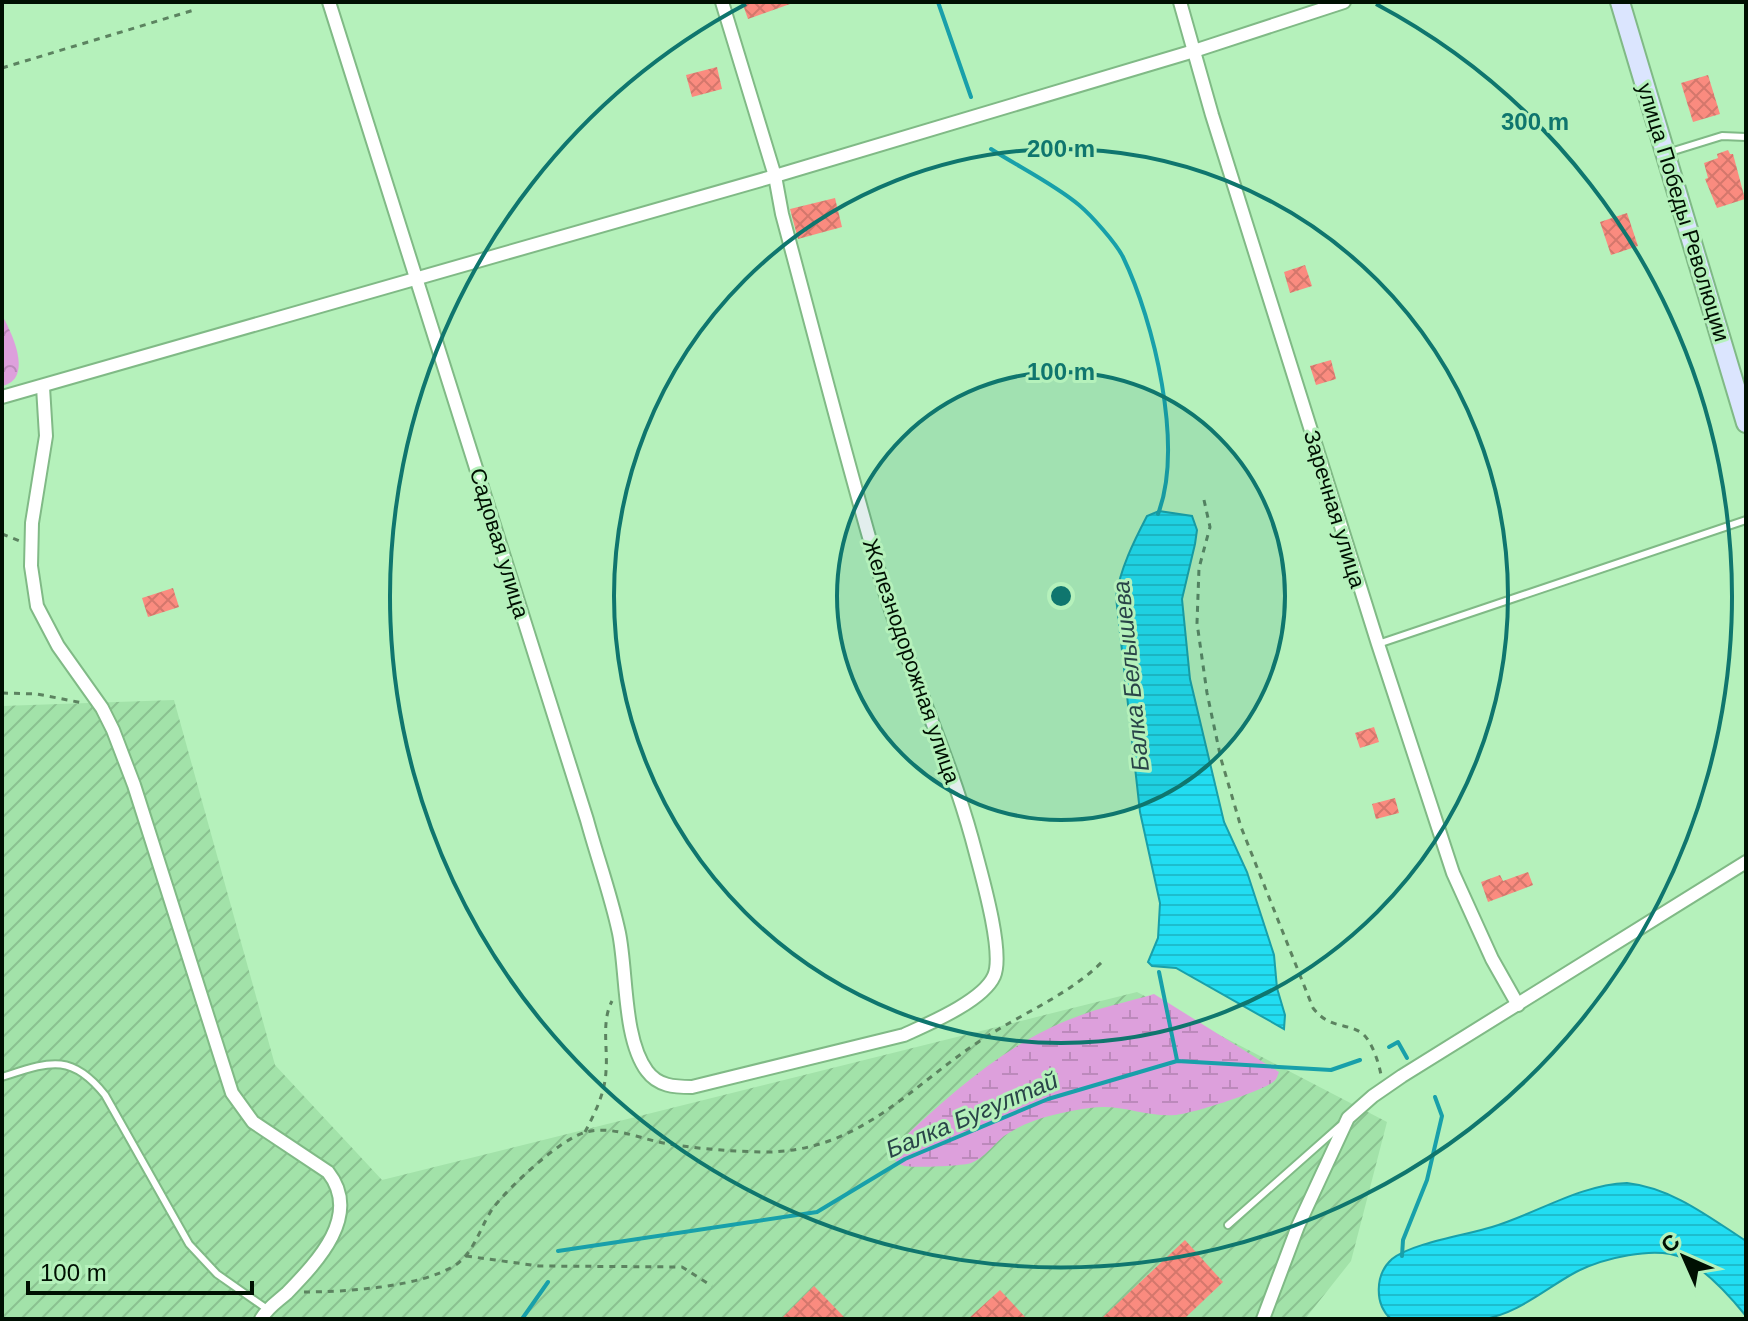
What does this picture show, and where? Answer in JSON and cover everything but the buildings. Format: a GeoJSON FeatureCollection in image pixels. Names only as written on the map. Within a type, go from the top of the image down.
{"type":"FeatureCollection","features":[{"type":"Feature","properties":{"kind":"street","name":"Садовая улица"},"geometry":{"type":"LineString","coordinates":[[329,2],[587,820],[619,933],[623,985],[641,1062],[649,1074],[661,1083]]}},
{"type":"Feature","properties":{"kind":"street","name":"Железнодорожная улица"},"geometry":{"type":"LineString","coordinates":[[661,1083],[692,1087],[904,1035],[976,996],[994,976],[996,962],[985,887],[968,826],[882,584],[782,214],[775,176],[722,2]]}},
{"type":"Feature","properties":{"kind":"street","name":"Заречная улица"},"geometry":{"type":"LineString","coordinates":[[1180,2],[1212,115],[1453,873],[1484,944],[1518,1005]]}},
{"type":"Feature","properties":{"kind":"street"},"geometry":{"type":"LineString","coordinates":[[2,397],[775,176],[1194,51],[1344,2]]}},
{"type":"Feature","properties":{"kind":"street","name":"улица Победы Революции"},"geometry":{"type":"LineString","coordinates":[[1620,2],[1746,423]]}},
{"type":"Feature","properties":{"kind":"street"},"geometry":{"type":"LineString","coordinates":[[43,387],[46,436],[32,523],[37,606],[58,646],[102,708],[113,730],[134,785],[232,1093],[253,1122],[328,1172],[337,1183],[341,1195],[338,1225],[287,1292],[264,1314]]}},
{"type":"Feature","properties":{"kind":"street"},"geometry":{"type":"LineString","coordinates":[[1263,1319],[1298,1226],[1348,1118],[1383,1089],[1746,862]]}},
{"type":"Feature","properties":{"kind":"lane"},"geometry":{"type":"LineString","coordinates":[[1667,153],[1722,136],[1746,137]]}},
{"type":"Feature","properties":{"kind":"lane"},"geometry":{"type":"LineString","coordinates":[[1378,644],[1746,520]]}},
{"type":"Feature","properties":{"kind":"lane"},"geometry":{"type":"LineString","coordinates":[[2,1077],[46,1064],[77,1068],[92,1080],[105,1095],[189,1244],[217,1274],[264,1314]]}},
{"type":"Feature","properties":{"kind":"lane"},"geometry":{"type":"LineString","coordinates":[[1228,1225],[1348,1118]]}},
{"type":"Feature","properties":{"kind":"path"},"geometry":{"type":"LineString","coordinates":[[2,68],[194,10]]}},
{"type":"Feature","properties":{"kind":"path"},"geometry":{"type":"LineString","coordinates":[[1204,500],[1210,527],[1199,568],[1197,623],[1221,759],[1241,827],[1313,1008],[1320,1018],[1363,1034],[1379,1063],[1383,1089]]}},
{"type":"Feature","properties":{"kind":"path"},"geometry":{"type":"LineString","coordinates":[[2,693],[53,697],[102,708]]}},
{"type":"Feature","properties":{"kind":"path"},"geometry":{"type":"LineString","coordinates":[[287,1292],[347,1291],[443,1272],[466,1256],[494,1208],[507,1193],[556,1150],[585,1132],[605,1130],[666,1144],[761,1152],[788,1152],[843,1137],[901,1101],[986,1037],[1086,976],[1103,961]]}},
{"type":"Feature","properties":{"kind":"path"},"geometry":{"type":"LineString","coordinates":[[585,1132],[597,1108],[606,1075],[607,1012],[623,985]]}},
{"type":"Feature","properties":{"kind":"path"},"geometry":{"type":"LineString","coordinates":[[466,1256],[539,1266],[682,1267],[712,1286]]}},
{"type":"Feature","properties":{"kind":"shaded area"},"geometry":{"type":"Polygon","coordinates":[[[174,700],[275,1065],[382,1180],[1137,992],[1387,1122],[1351,1261],[1305,1319],[2,1319],[2,706],[174,700]]]}},
{"type":"Feature","properties":{"kind":"green space"},"geometry":{"type":"Polygon","coordinates":[[[2,315],[15,344],[19,365],[12,382],[2,386],[2,315]]]}},
{"type":"Feature","properties":{"kind":"green space"},"geometry":{"type":"Polygon","coordinates":[[[1154,994],[1279,1072],[1276,1079],[1240,1097],[1183,1114],[1164,1115],[1101,1107],[1045,1117],[1013,1130],[971,1163],[910,1167],[895,1160],[894,1151],[899,1142],[1003,1055],[1076,1017],[1154,994]]]}},
{"type":"Feature","properties":{"kind":"water"},"geometry":{"type":"Polygon","coordinates":[[[1159,511],[1192,516],[1197,530],[1182,599],[1190,679],[1224,822],[1247,872],[1274,955],[1277,988],[1285,1015],[1284,1029],[1176,968],[1152,966],[1148,962],[1158,938],[1160,903],[1140,812],[1116,597],[1124,566],[1147,516],[1159,511]]]}},
{"type":"Feature","properties":{"kind":"water"},"geometry":{"type":"Polygon","coordinates":[[[1627,1183],[1675,1197],[1746,1241],[1746,1316],[1717,1284],[1692,1263],[1671,1254],[1658,1253],[1628,1255],[1587,1267],[1508,1312],[1483,1319],[1391,1319],[1385,1313],[1379,1297],[1382,1273],[1386,1265],[1401,1253],[1492,1227],[1575,1194],[1627,1183]]]}},
{"type":"Feature","properties":{"kind":"waterway","name":"Балка Белышева"},"geometry":{"type":"LineString","coordinates":[[938,2],[971,97]]}},
{"type":"Feature","properties":{"kind":"waterway","name":"Балка Белышева"},"geometry":{"type":"LineString","coordinates":[[991,149],[1079,205],[1123,257],[1155,349],[1167,420],[1165,486],[1158,514]]}},
{"type":"Feature","properties":{"kind":"waterway","name":"Балка Белышева"},"geometry":{"type":"LineString","coordinates":[[1159,972],[1177,1060]]}},
{"type":"Feature","properties":{"kind":"waterway","name":"Балка Бугултай"},"geometry":{"type":"LineString","coordinates":[[1389,1047],[1398,1042],[1407,1058]]}},
{"type":"Feature","properties":{"kind":"waterway","name":"Балка Бугултай"},"geometry":{"type":"LineString","coordinates":[[558,1251],[817,1212],[905,1159],[1048,1099],[1177,1061],[1331,1070],[1360,1060]]}},
{"type":"Feature","properties":{"kind":"waterway","name":"Балка Бугултай"},"geometry":{"type":"LineString","coordinates":[[1402,1256],[1403,1240],[1427,1180],[1442,1116],[1435,1097]]}},
{"type":"Feature","properties":{"kind":"waterway","name":"Балка Бугултай"},"geometry":{"type":"LineString","coordinates":[[522,1319],[548,1282]]}}]}
